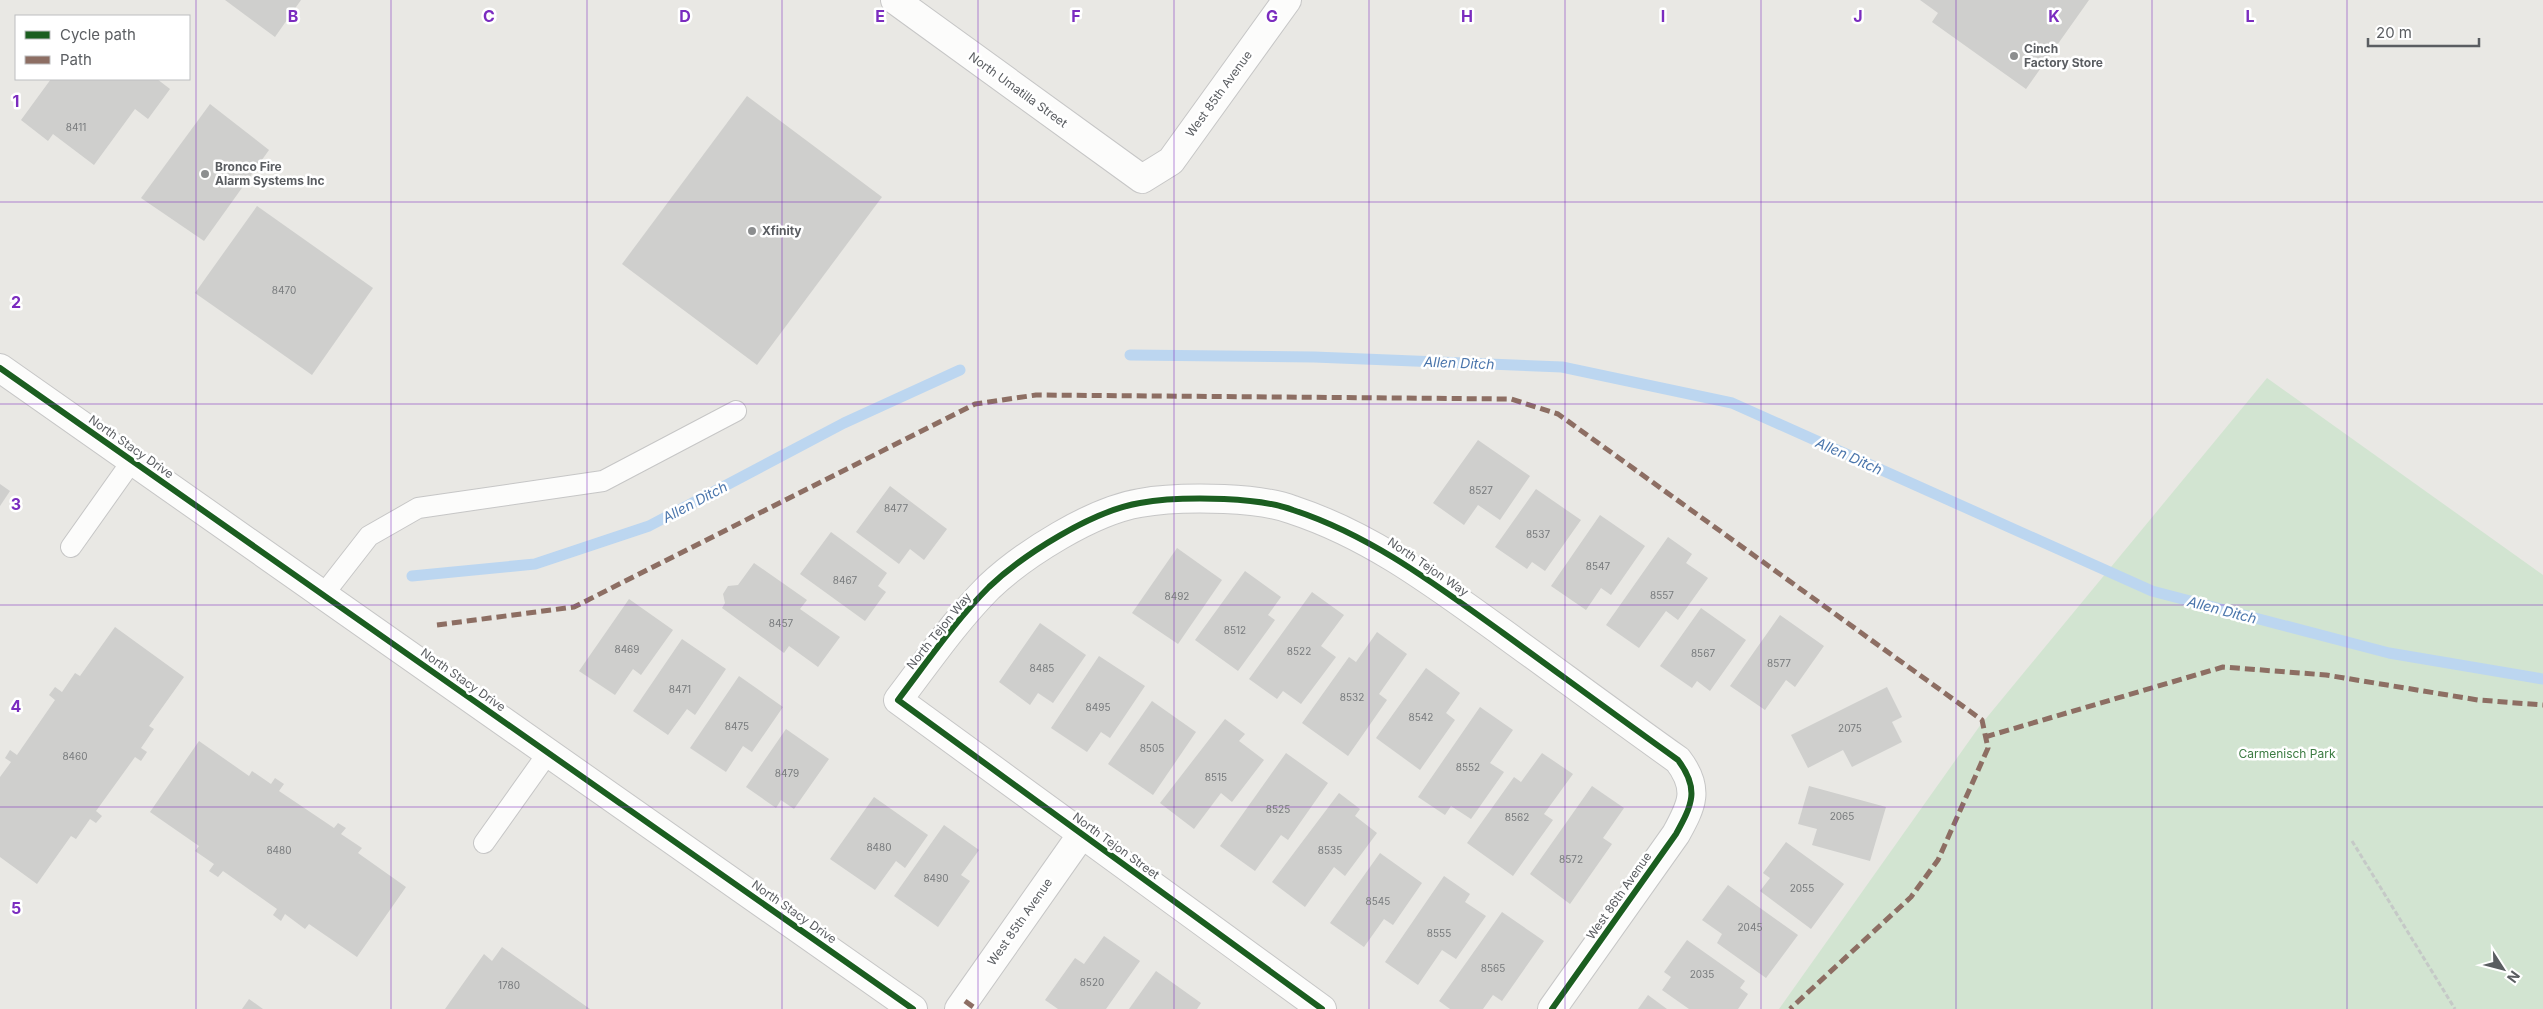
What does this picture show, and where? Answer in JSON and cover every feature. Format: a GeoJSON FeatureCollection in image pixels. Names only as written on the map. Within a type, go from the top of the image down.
{"type":"FeatureCollection","features":[{"type":"Feature","properties":{"kind":"street","name":"North Umatilla Street"},"geometry":{"type":"LineString","coordinates":[[895,0],[1142,179]]}},
{"type":"Feature","properties":{"kind":"street","name":"West 85th Avenue"},"geometry":{"type":"LineString","coordinates":[[1142,179],[1171,161],[1287,0]]}},
{"type":"Feature","properties":{"kind":"street","name":"North Stacy Drive"},"geometry":{"type":"LineString","coordinates":[[0,368],[913,1009]]}},
{"type":"Feature","properties":{"kind":"street","name":"North Tejon Way"},"geometry":{"type":"LineString","coordinates":[[898,700],[953,627],[990,586],[1034,551],[1081,523],[1138,503],[1194,498],[1244,500],[1291,509],[1328,523],[1364,540],[1413,568],[1678,760],[1687,772],[1693,790]]}},
{"type":"Feature","properties":{"kind":"street","name":"North Tejon Street"},"geometry":{"type":"LineString","coordinates":[[898,700],[1322,1009]]}},
{"type":"Feature","properties":{"kind":"street","name":"West 86th Avenue"},"geometry":{"type":"LineString","coordinates":[[1552,1009],[1676,834],[1688,811],[1693,790]]}},
{"type":"Feature","properties":{"kind":"street","name":"West 85th Avenue"},"geometry":{"type":"LineString","coordinates":[[959,1009],[1082,834]]}},
{"type":"Feature","properties":{"kind":"lane"},"geometry":{"type":"LineString","coordinates":[[323,595],[369,536],[418,508],[603,481],[736,411]]}},
{"type":"Feature","properties":{"kind":"lane"},"geometry":{"type":"LineString","coordinates":[[71,547],[132,461]]}},
{"type":"Feature","properties":{"kind":"lane"},"geometry":{"type":"LineString","coordinates":[[484,844],[548,753]]}},
{"type":"Feature","properties":{"kind":"path"},"geometry":{"type":"LineString","coordinates":[[2352,840],[2455,1009]]}},
{"type":"Feature","properties":{"kind":"green space","name":"Carmenisch Park"},"geometry":{"type":"Polygon","coordinates":[[[2267,378],[2543,575],[2543,1009],[1779,1009],[1979,727],[2267,378]]]}},
{"type":"Feature","properties":{"kind":"building"},"geometry":{"type":"Polygon","coordinates":[[[225,0],[301,0],[275,37],[225,0]]]}},
{"type":"Feature","properties":{"kind":"building","name":"Cinch Factory Store"},"geometry":{"type":"Polygon","coordinates":[[[1920,0],[2089,0],[2026,89],[1932,22],[1938,13],[1920,0]]]}},
{"type":"Feature","properties":{"kind":"building"},"geometry":{"type":"Polygon","coordinates":[[[50,80],[158,80],[170,89],[148,119],[135,109],[94,165],[53,134],[48,141],[21,120],[50,80]]]}},
{"type":"Feature","properties":{"kind":"building","name":"Xfinity"},"geometry":{"type":"Polygon","coordinates":[[[747,96],[882,197],[757,365],[622,264],[747,96]]]}},
{"type":"Feature","properties":{"kind":"building","name":"Bronco Fire Alarm Systems Inc"},"geometry":{"type":"Polygon","coordinates":[[[210,104],[269,150],[204,241],[141,198],[210,104]]]}},
{"type":"Feature","properties":{"kind":"building"},"geometry":{"type":"Polygon","coordinates":[[[257,206],[373,288],[312,375],[195,293],[257,206]]]}},
{"type":"Feature","properties":{"kind":"building"},"geometry":{"type":"Polygon","coordinates":[[[1478,440],[1530,476],[1500,520],[1478,505],[1464,525],[1433,503],[1478,440]]]}},
{"type":"Feature","properties":{"kind":"building"},"geometry":{"type":"Polygon","coordinates":[[[0,484],[10,491],[0,506],[0,484]]]}},
{"type":"Feature","properties":{"kind":"building"},"geometry":{"type":"Polygon","coordinates":[[[890,486],[947,529],[924,560],[910,549],[899,564],[856,532],[890,486]]]}},
{"type":"Feature","properties":{"kind":"building"},"geometry":{"type":"Polygon","coordinates":[[[1536,489],[1581,520],[1545,571],[1532,562],[1527,569],[1495,547],[1536,489]]]}},
{"type":"Feature","properties":{"kind":"building"},"geometry":{"type":"Polygon","coordinates":[[[1600,515],[1645,546],[1611,595],[1601,588],[1586,610],[1551,586],[1600,515]]]}},
{"type":"Feature","properties":{"kind":"building"},"geometry":{"type":"Polygon","coordinates":[[[831,532],[887,573],[878,586],[886,592],[865,621],[800,574],[831,532]]]}},
{"type":"Feature","properties":{"kind":"building"},"geometry":{"type":"Polygon","coordinates":[[[1668,537],[1692,554],[1686,563],[1708,578],[1678,620],[1666,611],[1639,648],[1606,625],[1668,537]]]}},
{"type":"Feature","properties":{"kind":"building"},"geometry":{"type":"Polygon","coordinates":[[[1177,548],[1222,580],[1178,644],[1132,613],[1177,548]]]}},
{"type":"Feature","properties":{"kind":"building"},"geometry":{"type":"Polygon","coordinates":[[[754,563],[807,600],[800,609],[840,637],[818,667],[789,646],[784,653],[722,608],[725,603],[723,594],[728,586],[738,585],[754,563]]]}},
{"type":"Feature","properties":{"kind":"building"},"geometry":{"type":"Polygon","coordinates":[[[1245,571],[1281,597],[1268,615],[1275,620],[1238,671],[1195,640],[1245,571]]]}},
{"type":"Feature","properties":{"kind":"building"},"geometry":{"type":"Polygon","coordinates":[[[1312,592],[1344,615],[1321,646],[1336,657],[1301,704],[1283,691],[1277,699],[1249,679],[1312,592]]]}},
{"type":"Feature","properties":{"kind":"building"},"geometry":{"type":"Polygon","coordinates":[[[629,599],[673,630],[641,675],[633,669],[615,695],[579,671],[629,599]]]}},
{"type":"Feature","properties":{"kind":"building"},"geometry":{"type":"Polygon","coordinates":[[[1701,608],[1746,640],[1710,691],[1697,681],[1692,688],[1660,666],[1701,608]]]}},
{"type":"Feature","properties":{"kind":"building"},"geometry":{"type":"Polygon","coordinates":[[[1780,615],[1824,646],[1795,687],[1786,680],[1765,710],[1730,686],[1780,615]]]}},
{"type":"Feature","properties":{"kind":"building"},"geometry":{"type":"Polygon","coordinates":[[[1040,623],[1086,655],[1053,703],[1038,693],[1030,705],[999,682],[1040,623]]]}},
{"type":"Feature","properties":{"kind":"building"},"geometry":{"type":"Polygon","coordinates":[[[115,627],[184,677],[149,726],[154,729],[141,748],[147,752],[141,761],[135,757],[96,811],[102,816],[96,823],[90,819],[76,839],[71,836],[37,884],[0,857],[0,777],[11,762],[5,758],[10,750],[17,755],[55,700],[49,695],[55,687],[62,692],[75,673],[80,676],[115,627]]]}},
{"type":"Feature","properties":{"kind":"building"},"geometry":{"type":"Polygon","coordinates":[[[1377,632],[1407,654],[1379,694],[1387,700],[1348,756],[1302,723],[1349,657],[1356,662],[1377,632]]]}},
{"type":"Feature","properties":{"kind":"building"},"geometry":{"type":"Polygon","coordinates":[[[682,639],[726,669],[695,715],[687,709],[668,735],[633,711],[682,639]]]}},
{"type":"Feature","properties":{"kind":"building"},"geometry":{"type":"Polygon","coordinates":[[[1099,656],[1145,686],[1110,738],[1101,732],[1087,752],[1051,728],[1099,656]]]}},
{"type":"Feature","properties":{"kind":"building"},"geometry":{"type":"Polygon","coordinates":[[[1426,668],[1460,693],[1446,713],[1455,720],[1420,770],[1376,738],[1426,668]]]}},
{"type":"Feature","properties":{"kind":"building"},"geometry":{"type":"Polygon","coordinates":[[[739,676],[783,707],[752,752],[743,746],[726,772],[690,748],[739,676]]]}},
{"type":"Feature","properties":{"kind":"building"},"geometry":{"type":"Polygon","coordinates":[[[1887,687],[1902,717],[1892,722],[1902,742],[1852,767],[1843,750],[1808,768],[1791,735],[1887,687]]]}},
{"type":"Feature","properties":{"kind":"building"},"geometry":{"type":"Polygon","coordinates":[[[1152,701],[1196,732],[1153,795],[1108,764],[1152,701]]]}},
{"type":"Feature","properties":{"kind":"building"},"geometry":{"type":"Polygon","coordinates":[[[1480,707],[1513,730],[1490,763],[1504,772],[1471,819],[1451,806],[1445,815],[1418,797],[1480,707]]]}},
{"type":"Feature","properties":{"kind":"building"},"geometry":{"type":"Polygon","coordinates":[[[1225,719],[1245,734],[1239,741],[1264,760],[1232,802],[1221,793],[1194,829],[1160,803],[1225,719]]]}},
{"type":"Feature","properties":{"kind":"building"},"geometry":{"type":"Polygon","coordinates":[[[786,729],[829,759],[794,809],[781,800],[776,808],[746,787],[786,729]]]}},
{"type":"Feature","properties":{"kind":"building"},"geometry":{"type":"Polygon","coordinates":[[[199,741],[249,776],[252,771],[271,784],[275,778],[284,784],[279,791],[334,828],[338,823],[346,828],[341,834],[362,848],[358,853],[406,887],[357,957],[309,924],[305,929],[285,914],[281,921],[273,915],[277,909],[223,871],[218,877],[209,871],[214,864],[195,851],[199,846],[150,812],[199,741]]]}},
{"type":"Feature","properties":{"kind":"building"},"geometry":{"type":"Polygon","coordinates":[[[1286,753],[1328,783],[1288,840],[1281,835],[1255,871],[1220,846],[1286,753]]]}},
{"type":"Feature","properties":{"kind":"building"},"geometry":{"type":"Polygon","coordinates":[[[1542,753],[1573,774],[1544,814],[1553,820],[1513,876],[1467,843],[1514,777],[1521,782],[1542,753]]]}},
{"type":"Feature","properties":{"kind":"building"},"geometry":{"type":"Polygon","coordinates":[[[1592,786],[1624,808],[1603,838],[1612,844],[1570,904],[1530,874],[1592,786]]]}},
{"type":"Feature","properties":{"kind":"building"},"geometry":{"type":"Polygon","coordinates":[[[1809,786],[1886,807],[1870,861],[1812,845],[1817,829],[1798,824],[1809,786]]]}},
{"type":"Feature","properties":{"kind":"building"},"geometry":{"type":"Polygon","coordinates":[[[1339,793],[1360,809],[1355,816],[1377,833],[1345,876],[1334,867],[1305,907],[1272,882],[1339,793]]]}},
{"type":"Feature","properties":{"kind":"building"},"geometry":{"type":"Polygon","coordinates":[[[874,797],[928,835],[905,868],[896,861],[875,890],[830,859],[874,797]]]}},
{"type":"Feature","properties":{"kind":"building"},"geometry":{"type":"Polygon","coordinates":[[[944,825],[979,850],[961,875],[970,881],[938,927],[894,896],[944,825]]]}},
{"type":"Feature","properties":{"kind":"building"},"geometry":{"type":"Polygon","coordinates":[[[1786,842],[1844,884],[1811,929],[1760,891],[1770,878],[1763,873],[1786,842]]]}},
{"type":"Feature","properties":{"kind":"building"},"geometry":{"type":"Polygon","coordinates":[[[1380,853],[1422,883],[1393,925],[1384,919],[1364,947],[1330,923],[1380,853]]]}},
{"type":"Feature","properties":{"kind":"building"},"geometry":{"type":"Polygon","coordinates":[[[1444,876],[1470,894],[1465,902],[1486,916],[1456,959],[1442,950],[1418,985],[1385,962],[1444,876]]]}},
{"type":"Feature","properties":{"kind":"building"},"geometry":{"type":"Polygon","coordinates":[[[1728,885],[1798,935],[1766,978],[1717,943],[1722,934],[1702,920],[1728,885]]]}},
{"type":"Feature","properties":{"kind":"building"},"geometry":{"type":"Polygon","coordinates":[[[1502,912],[1544,941],[1502,1001],[1493,995],[1483,1009],[1450,1009],[1439,1001],[1502,912]]]}},
{"type":"Feature","properties":{"kind":"building"},"geometry":{"type":"Polygon","coordinates":[[[1104,936],[1140,961],[1106,1009],[1058,1009],[1045,1000],[1075,958],[1084,964],[1104,936]]]}},
{"type":"Feature","properties":{"kind":"building"},"geometry":{"type":"Polygon","coordinates":[[[1687,940],[1745,981],[1740,988],[1748,994],[1738,1009],[1689,1009],[1662,990],[1671,977],[1664,972],[1687,940]]]}},
{"type":"Feature","properties":{"kind":"building"},"geometry":{"type":"Polygon","coordinates":[[[502,947],[590,1009],[445,1009],[484,954],[492,961],[502,947]]]}},
{"type":"Feature","properties":{"kind":"building"},"geometry":{"type":"Polygon","coordinates":[[[1156,971],[1201,1003],[1197,1009],[1129,1009],[1156,971]]]}},
{"type":"Feature","properties":{"kind":"building"},"geometry":{"type":"Polygon","coordinates":[[[1648,995],[1667,1009],[1638,1009],[1648,995]]]}},
{"type":"Feature","properties":{"kind":"building"},"geometry":{"type":"Polygon","coordinates":[[[249,999],[263,1009],[242,1009],[249,999]]]}},
{"type":"Feature","properties":{"kind":"waterway","name":"Allen Ditch"},"geometry":{"type":"LineString","coordinates":[[1130,355],[1314,357],[1562,367],[1732,403],[2152,591],[2389,653],[2543,679]]}},
{"type":"Feature","properties":{"kind":"waterway","name":"Allen Ditch"},"geometry":{"type":"LineString","coordinates":[[412,576],[535,564],[649,526],[844,423],[960,370]]}},
{"type":"Feature","properties":{"kind":"marked path"},"geometry":{"type":"LineString","coordinates":[[437,625],[574,607],[975,404],[1036,395],[1511,399],[1558,414],[1982,720],[1988,748],[1938,860],[1911,897],[1790,1009]]}},
{"type":"Feature","properties":{"kind":"marked path"},"geometry":{"type":"LineString","coordinates":[[1985,737],[2223,667],[2326,675],[2478,700],[2543,705]]}},
{"type":"Feature","properties":{"kind":"marked path"},"geometry":{"type":"LineString","coordinates":[[965,1001],[976,1009]]}},
{"type":"Feature","properties":{"kind":"cycle path"},"geometry":{"type":"LineString","coordinates":[[0,368],[913,1009]]}},
{"type":"Feature","properties":{"kind":"cycle path"},"geometry":{"type":"LineString","coordinates":[[1322,1009],[898,700],[953,628],[989,587],[1021,561],[1080,524],[1101,515],[1140,503],[1192,499],[1232,499],[1268,503],[1285,507],[1322,521],[1350,533],[1428,580],[1678,760],[1685,770],[1691,789],[1689,805],[1682,824],[1552,1009]]}},
{"type":"Feature","properties":{"kind":"place","name":"Cinch Factory Store"},"geometry":{"type":"Point","coordinates":[2014,56]}},
{"type":"Feature","properties":{"kind":"place","name":"Bronco Fire Alarm Systems Inc"},"geometry":{"type":"Point","coordinates":[205,174]}},
{"type":"Feature","properties":{"kind":"place","name":"Xfinity"},"geometry":{"type":"Point","coordinates":[752,231]}}]}
